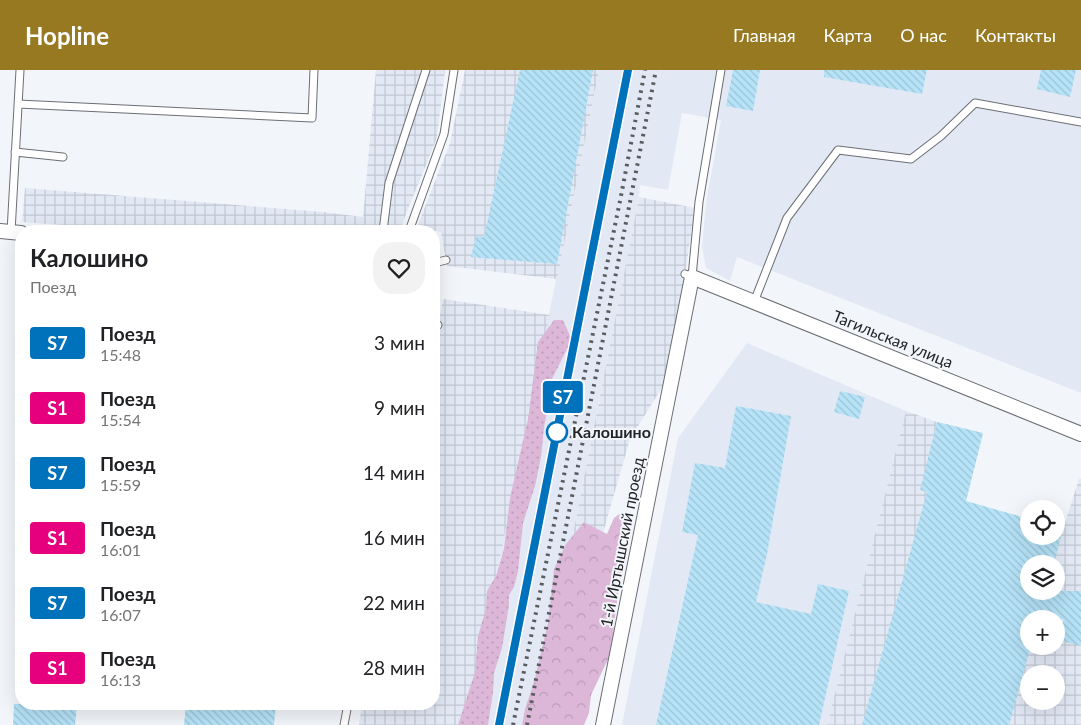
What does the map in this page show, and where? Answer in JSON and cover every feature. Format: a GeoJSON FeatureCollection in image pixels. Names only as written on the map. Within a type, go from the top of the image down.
{"type":"FeatureCollection","features":[{"type":"Feature","properties":{"kind":"street","name":"Тагильская улица"},"geometry":{"type":"LineString","coordinates":[[689,276],[1081,434]]}},
{"type":"Feature","properties":{"kind":"street","name":"1-й Иртышский проезд"},"geometry":{"type":"LineString","coordinates":[[603,725],[689,276]]}},
{"type":"Feature","properties":{"kind":"lane"},"geometry":{"type":"LineString","coordinates":[[11,232],[20,70]]}},
{"type":"Feature","properties":{"kind":"lane"},"geometry":{"type":"LineString","coordinates":[[18,104],[312,118],[314,70]]}},
{"type":"Feature","properties":{"kind":"lane"},"geometry":{"type":"LineString","coordinates":[[384,225],[389,183],[426,70]]}},
{"type":"Feature","properties":{"kind":"lane"},"geometry":{"type":"LineString","coordinates":[[411,225],[444,134],[454,70]]}},
{"type":"Feature","properties":{"kind":"lane"},"geometry":{"type":"LineString","coordinates":[[689,276],[720,70]]}},
{"type":"Feature","properties":{"kind":"lane"},"geometry":{"type":"LineString","coordinates":[[754,302],[787,218],[838,150],[911,159],[941,136],[976,103],[1081,122]]}},
{"type":"Feature","properties":{"kind":"lane"},"geometry":{"type":"LineString","coordinates":[[15,152],[63,157]]}},
{"type":"Feature","properties":{"kind":"lane"},"geometry":{"type":"LineString","coordinates":[[440,262],[446,260]]}},
{"type":"Feature","properties":{"kind":"lane"},"geometry":{"type":"LineString","coordinates":[[344,725],[347,710]]}},
{"type":"Feature","properties":{"kind":"shaded area"},"geometry":{"type":"Polygon","coordinates":[[[376,70],[445,70],[437,138],[402,225],[63,225],[22,222],[25,188],[323,212],[363,217],[376,70]]]}},
{"type":"Feature","properties":{"kind":"shaded area"},"geometry":{"type":"Polygon","coordinates":[[[465,70],[599,70],[557,279],[447,266],[440,225],[418,225],[450,143],[465,70]]]}},
{"type":"Feature","properties":{"kind":"shaded area"},"geometry":{"type":"Polygon","coordinates":[[[599,70],[1081,70],[1081,393],[737,257],[730,281],[706,268],[702,247],[706,203],[721,120],[682,113],[668,190],[640,185],[570,548],[582,725],[465,725],[599,70]]]}},
{"type":"Feature","properties":{"kind":"shaded area"},"geometry":{"type":"Polygon","coordinates":[[[639,197],[695,208],[685,274],[663,386],[630,439],[596,557],[570,549],[639,197]]]}},
{"type":"Feature","properties":{"kind":"shaded area"},"geometry":{"type":"Polygon","coordinates":[[[443,299],[550,315],[465,725],[359,725],[361,710],[440,710],[440,315],[443,299]]]}},
{"type":"Feature","properties":{"kind":"shaded area"},"geometry":{"type":"Polygon","coordinates":[[[747,343],[906,411],[827,725],[622,725],[678,438],[747,343]]]}},
{"type":"Feature","properties":{"kind":"shaded area"},"geometry":{"type":"Polygon","coordinates":[[[906,411],[937,422],[983,433],[966,501],[1020,531],[1020,545],[1065,545],[1065,523],[1079,479],[1081,479],[1081,725],[827,725],[906,411]]]}},
{"type":"Feature","properties":{"kind":"green space"},"geometry":{"type":"Polygon","coordinates":[[[554,320],[563,320],[570,336],[569,345],[550,383],[551,391],[544,427],[541,457],[535,486],[523,523],[518,571],[514,587],[509,595],[502,648],[494,673],[488,725],[458,725],[475,672],[478,636],[486,609],[487,591],[496,576],[504,549],[510,498],[528,419],[538,342],[554,320]]]}},
{"type":"Feature","properties":{"kind":"green space"},"geometry":{"type":"Polygon","coordinates":[[[621,513],[624,555],[611,653],[591,695],[589,713],[584,725],[522,725],[548,623],[554,569],[566,544],[584,522],[607,534],[614,518],[621,513]]]}},
{"type":"Feature","properties":{"kind":"building"},"geometry":{"type":"Polygon","coordinates":[[[520,70],[593,70],[557,264],[471,257],[476,236],[484,237],[520,70]]]}},
{"type":"Feature","properties":{"kind":"building"},"geometry":{"type":"Polygon","coordinates":[[[733,70],[760,70],[753,111],[726,106],[733,70]]]}},
{"type":"Feature","properties":{"kind":"building"},"geometry":{"type":"Polygon","coordinates":[[[824,70],[927,70],[922,94],[824,77],[824,70]]]}},
{"type":"Feature","properties":{"kind":"building"},"geometry":{"type":"Polygon","coordinates":[[[1041,70],[1076,70],[1070,97],[1037,89],[1041,70]]]}},
{"type":"Feature","properties":{"kind":"building"},"geometry":{"type":"Polygon","coordinates":[[[840,391],[865,397],[859,419],[834,412],[840,391]]]}},
{"type":"Feature","properties":{"kind":"building"},"geometry":{"type":"Polygon","coordinates":[[[736,406],[791,416],[767,554],[756,602],[811,614],[818,584],[849,591],[819,725],[656,725],[698,535],[682,532],[695,463],[725,468],[736,406]]]}},
{"type":"Feature","properties":{"kind":"building"},"geometry":{"type":"Polygon","coordinates":[[[937,422],[983,433],[966,501],[1020,516],[1020,545],[1059,545],[1056,555],[1020,555],[1020,600],[1065,600],[1065,591],[1081,591],[1081,646],[1065,642],[1065,610],[1020,610],[1020,655],[1028,655],[1026,665],[1020,665],[1020,686],[1009,725],[862,725],[927,492],[920,490],[937,422]]]}},
{"type":"Feature","properties":{"kind":"building"},"geometry":{"type":"Polygon","coordinates":[[[14,704],[15,710],[76,710],[75,725],[13,725],[14,704]]]}},
{"type":"Feature","properties":{"kind":"building"},"geometry":{"type":"Polygon","coordinates":[[[185,710],[275,710],[274,725],[184,725],[185,710]]]}},
{"type":"Feature","properties":{"kind":"railway"},"geometry":{"type":"LineString","coordinates":[[499,725],[628,70]]}},
{"type":"Feature","properties":{"kind":"railway"},"geometry":{"type":"LineString","coordinates":[[513,725],[645,70]]}},
{"type":"Feature","properties":{"kind":"railway"},"geometry":{"type":"LineString","coordinates":[[527,725],[656,70]]}},
{"type":"Feature","properties":{"kind":"train","name":"S7"},"geometry":{"type":"LineString","coordinates":[[499,725],[628,70]]}},
{"type":"Feature","properties":{"kind":"place","name":"Калошино"},"geometry":{"type":"Point","coordinates":[557,432]}}]}
